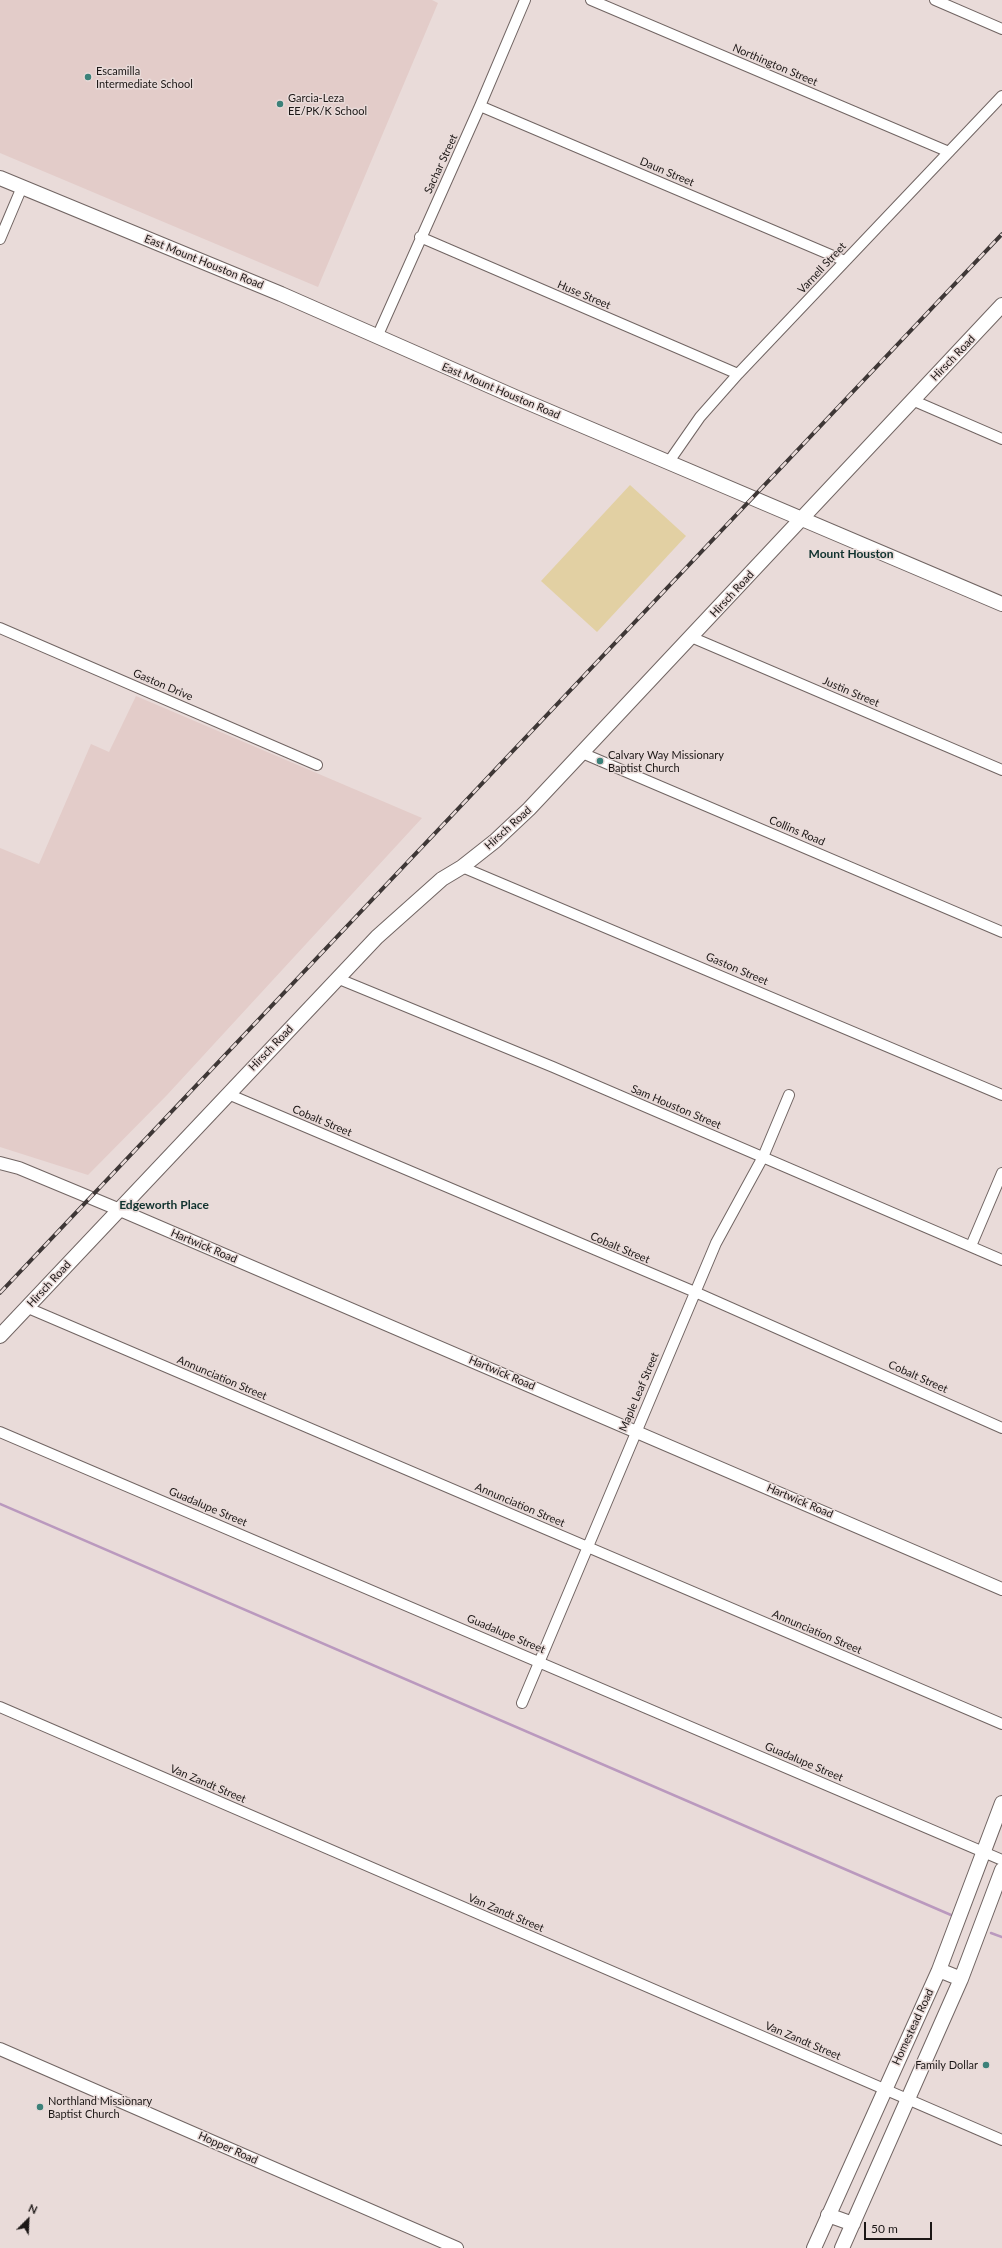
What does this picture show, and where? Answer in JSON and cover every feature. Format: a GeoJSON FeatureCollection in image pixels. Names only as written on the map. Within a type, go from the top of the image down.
{"type":"FeatureCollection","features":[{"type":"Feature","properties":{"kind":"main road","name":"East Mount Houston Road"},"geometry":{"type":"LineString","coordinates":[[0,178],[281,294],[376,337],[668,463],[1002,604]]}},
{"type":"Feature","properties":{"kind":"main road","name":"Hirsch Road"},"geometry":{"type":"LineString","coordinates":[[0,1336],[228,1094],[339,979],[377,937],[442,879],[462,867],[495,841],[529,809],[1002,305]]}},
{"type":"Feature","properties":{"kind":"main road","name":"Homestead Road"},"geometry":{"type":"LineString","coordinates":[[814,2248],[884,2089],[939,1970],[1002,1803]]}},
{"type":"Feature","properties":{"kind":"main road"},"geometry":{"type":"LineString","coordinates":[[842,2248],[961,1979],[1002,1870]]}},
{"type":"Feature","properties":{"kind":"main road"},"geometry":{"type":"LineString","coordinates":[[939,1970],[961,1979]]}},
{"type":"Feature","properties":{"kind":"main road"},"geometry":{"type":"LineString","coordinates":[[828,2215],[853,2224]]}},
{"type":"Feature","properties":{"kind":"street","name":"Sachar Street"},"geometry":{"type":"LineString","coordinates":[[376,337],[480,106],[525,0]]}},
{"type":"Feature","properties":{"kind":"street","name":"Northington Street"},"geometry":{"type":"LineString","coordinates":[[592,0],[949,152]]}},
{"type":"Feature","properties":{"kind":"street"},"geometry":{"type":"LineString","coordinates":[[935,0],[1002,29]]}},
{"type":"Feature","properties":{"kind":"street","name":"Varnell Street"},"geometry":{"type":"LineString","coordinates":[[668,463],[700,417],[738,374],[1002,96]]}},
{"type":"Feature","properties":{"kind":"street","name":"Daun Street"},"geometry":{"type":"LineString","coordinates":[[480,106],[845,261]]}},
{"type":"Feature","properties":{"kind":"street"},"geometry":{"type":"LineString","coordinates":[[0,239],[22,187]]}},
{"type":"Feature","properties":{"kind":"street","name":"Huse Street"},"geometry":{"type":"LineString","coordinates":[[420,238],[738,374]]}},
{"type":"Feature","properties":{"kind":"street"},"geometry":{"type":"LineString","coordinates":[[912,400],[1002,439]]}},
{"type":"Feature","properties":{"kind":"street","name":"Gaston Drive"},"geometry":{"type":"LineString","coordinates":[[0,628],[317,765]]}},
{"type":"Feature","properties":{"kind":"street","name":"Justin Street"},"geometry":{"type":"LineString","coordinates":[[691,637],[1002,770]]}},
{"type":"Feature","properties":{"kind":"street","name":"Collins Road"},"geometry":{"type":"LineString","coordinates":[[582,753],[1002,932]]}},
{"type":"Feature","properties":{"kind":"street","name":"Gaston Street"},"geometry":{"type":"LineString","coordinates":[[462,867],[1002,1095]]}},
{"type":"Feature","properties":{"kind":"street","name":"Sam Houston Street"},"geometry":{"type":"LineString","coordinates":[[339,979],[763,1157],[1002,1260]]}},
{"type":"Feature","properties":{"kind":"street","name":"Cobalt Street"},"geometry":{"type":"LineString","coordinates":[[228,1094],[695,1292],[1002,1428]]}},
{"type":"Feature","properties":{"kind":"street","name":"Maple Leaf Street"},"geometry":{"type":"LineString","coordinates":[[522,1703],[716,1243],[763,1157],[789,1095]]}},
{"type":"Feature","properties":{"kind":"street","name":"Hartwick Road"},"geometry":{"type":"LineString","coordinates":[[0,1163],[19,1168],[120,1210],[1002,1589]]}},
{"type":"Feature","properties":{"kind":"street"},"geometry":{"type":"LineString","coordinates":[[971,1246],[1002,1173]]}},
{"type":"Feature","properties":{"kind":"street","name":"Annunciation Street"},"geometry":{"type":"LineString","coordinates":[[28,1308],[1002,1724]]}},
{"type":"Feature","properties":{"kind":"street","name":"Guadalupe Street"},"geometry":{"type":"LineString","coordinates":[[0,1432],[1002,1860]]}},
{"type":"Feature","properties":{"kind":"street","name":"Van Zandt Street"},"geometry":{"type":"LineString","coordinates":[[0,1707],[1002,2140]]}},
{"type":"Feature","properties":{"kind":"street","name":"Hopper Road"},"geometry":{"type":"LineString","coordinates":[[0,2049],[457,2248]]}},
{"type":"Feature","properties":{"kind":"shaded area","name":"Garcia-Leza EE/PK/K School"},"geometry":{"type":"Polygon","coordinates":[[[0,0],[432,0],[438,3],[318,287],[0,153],[0,0]]]}},
{"type":"Feature","properties":{"kind":"shaded area"},"geometry":{"type":"Polygon","coordinates":[[[630,485],[686,536],[597,632],[541,581],[630,485]]]}},
{"type":"Feature","properties":{"kind":"shaded area"},"geometry":{"type":"Polygon","coordinates":[[[136,696],[422,818],[167,1095],[88,1175],[0,1147],[0,848],[39,864],[91,744],[109,752],[136,696]]]}},
{"type":"Feature","properties":{"kind":"waterway"},"geometry":{"type":"LineString","coordinates":[[0,1504],[951,1915]]}},
{"type":"Feature","properties":{"kind":"waterway"},"geometry":{"type":"LineString","coordinates":[[991,1933],[1002,1937]]}},
{"type":"Feature","properties":{"kind":"railway"},"geometry":{"type":"LineString","coordinates":[[0,1293],[1002,234]]}},
{"type":"Feature","properties":{"kind":"place","name":"Escamilla Intermediate School"},"geometry":{"type":"Point","coordinates":[88,77]}},
{"type":"Feature","properties":{"kind":"place","name":"Garcia-Leza EE/PK/K School"},"geometry":{"type":"Point","coordinates":[280,104]}},
{"type":"Feature","properties":{"kind":"place","name":"Calvary Way Missionary Baptist Church"},"geometry":{"type":"Point","coordinates":[600,761]}},
{"type":"Feature","properties":{"kind":"place","name":"Family Dollar"},"geometry":{"type":"Point","coordinates":[986,2065]}},
{"type":"Feature","properties":{"kind":"place","name":"Northland Missionary Baptist Church"},"geometry":{"type":"Point","coordinates":[40,2107]}},
{"type":"Feature","properties":{"kind":"district","name":"Mount Houston"},"geometry":{"type":"Point","coordinates":[851,554]}},
{"type":"Feature","properties":{"kind":"district","name":"Edgeworth Place"},"geometry":{"type":"Point","coordinates":[164,1205]}}]}
